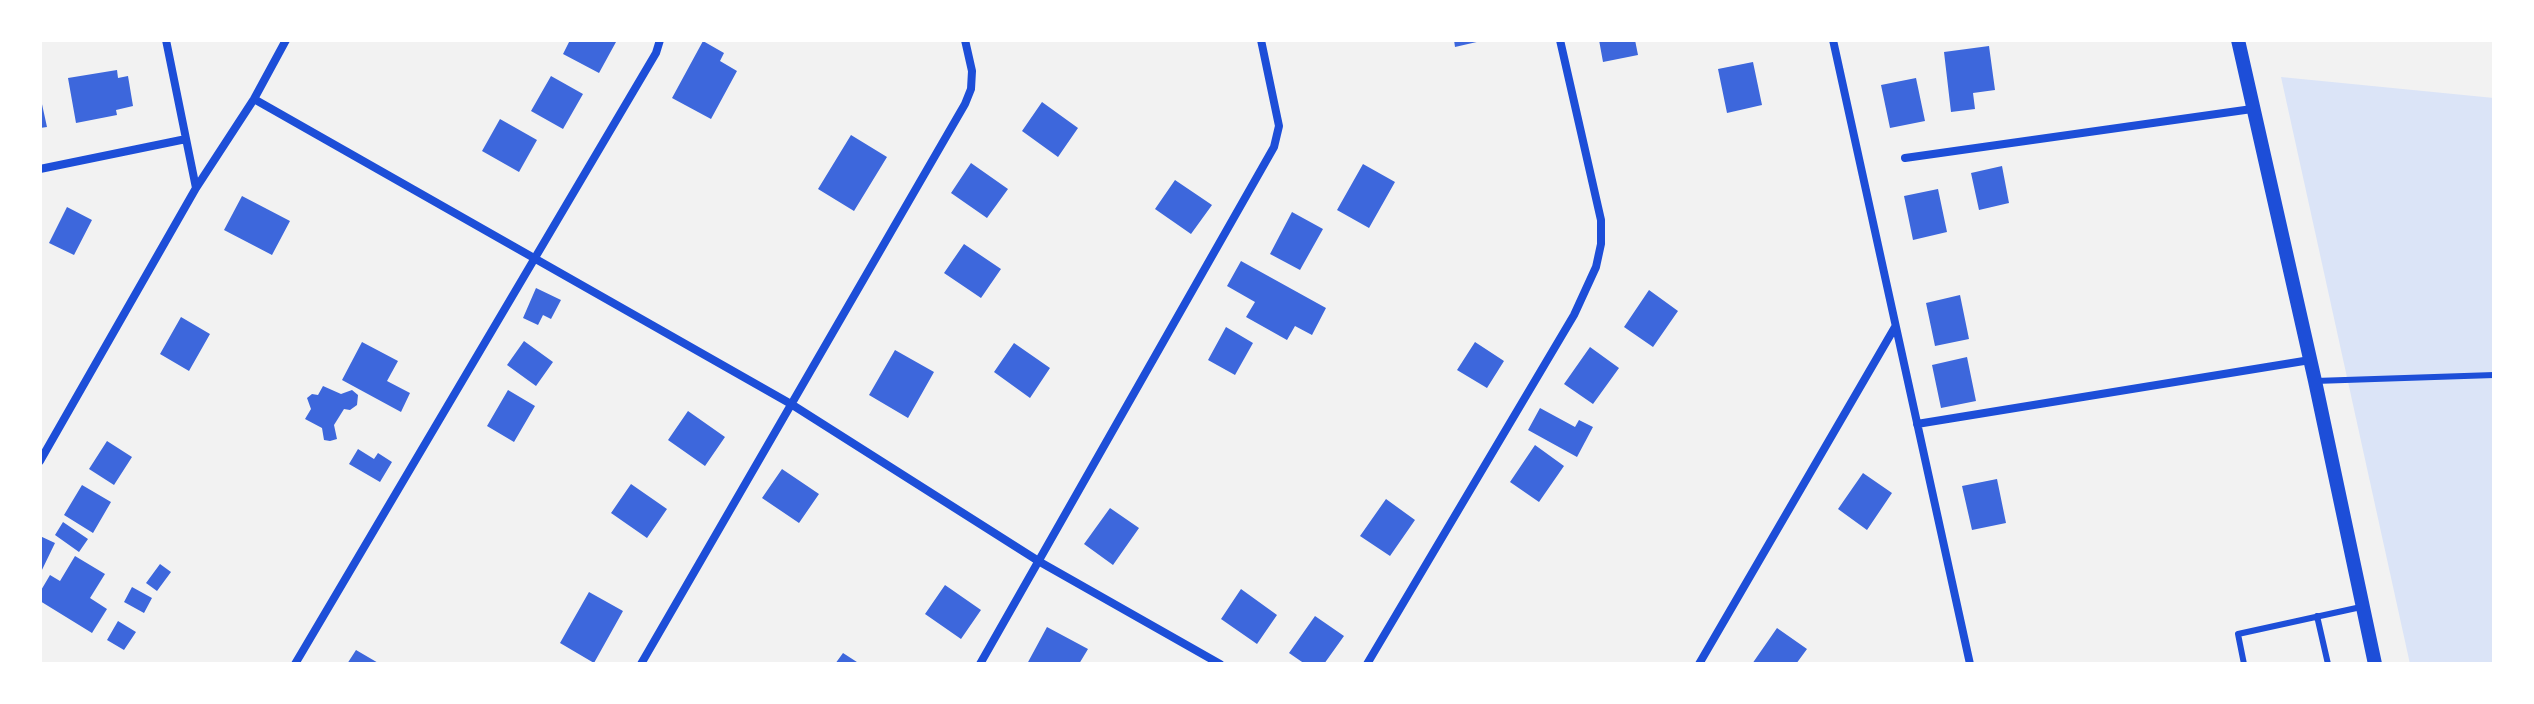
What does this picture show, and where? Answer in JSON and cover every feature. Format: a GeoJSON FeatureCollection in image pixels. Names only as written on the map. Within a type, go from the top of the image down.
{"type":"FeatureCollection","features":[{"type":"Feature","properties":{"kind":"street"},"geometry":{"type":"LineString","coordinates":[[166,40],[196,188]]}},
{"type":"Feature","properties":{"kind":"street"},"geometry":{"type":"LineString","coordinates":[[40,461],[196,188],[254,99],[286,40]]}},
{"type":"Feature","properties":{"kind":"street"},"geometry":{"type":"LineString","coordinates":[[295,664],[656,53],[660,40]]}},
{"type":"Feature","properties":{"kind":"street"},"geometry":{"type":"LineString","coordinates":[[641,664],[965,104],[971,89],[972,71],[965,40]]}},
{"type":"Feature","properties":{"kind":"street"},"geometry":{"type":"LineString","coordinates":[[980,664],[1274,147],[1279,126],[1261,40]]}},
{"type":"Feature","properties":{"kind":"street"},"geometry":{"type":"LineString","coordinates":[[1367,664],[1574,315],[1596,267],[1601,244],[1601,220],[1560,40]]}},
{"type":"Feature","properties":{"kind":"street"},"geometry":{"type":"LineString","coordinates":[[1833,40],[1970,664]]}},
{"type":"Feature","properties":{"kind":"street"},"geometry":{"type":"LineString","coordinates":[[2238,40],[2375,664]]}},
{"type":"Feature","properties":{"kind":"street"},"geometry":{"type":"LineString","coordinates":[[254,99],[791,404],[1040,562],[1220,664]]}},
{"type":"Feature","properties":{"kind":"street"},"geometry":{"type":"LineString","coordinates":[[1905,158],[2252,109]]}},
{"type":"Feature","properties":{"kind":"street"},"geometry":{"type":"LineString","coordinates":[[40,169],[186,139]]}},
{"type":"Feature","properties":{"kind":"street"},"geometry":{"type":"LineString","coordinates":[[1699,664],[1896,326]]}},
{"type":"Feature","properties":{"kind":"street"},"geometry":{"type":"LineString","coordinates":[[1917,424],[2310,360]]}},
{"type":"Feature","properties":{"kind":"lane"},"geometry":{"type":"LineString","coordinates":[[2315,381],[2494,375]]}},
{"type":"Feature","properties":{"kind":"lane"},"geometry":{"type":"LineString","coordinates":[[2244,664],[2238,634],[2362,606]]}},
{"type":"Feature","properties":{"kind":"lane"},"geometry":{"type":"LineString","coordinates":[[2317,616],[2328,664]]}},
{"type":"Feature","properties":{"kind":"shaded area"},"geometry":{"type":"Polygon","coordinates":[[[2281,77],[2494,98],[2494,664],[2410,664],[2281,77]]]}},
{"type":"Feature","properties":{"kind":"building"},"geometry":{"type":"Polygon","coordinates":[[[570,40],[616,42],[599,73],[563,54],[570,40]]]}},
{"type":"Feature","properties":{"kind":"building"},"geometry":{"type":"Polygon","coordinates":[[[1454,40],[1481,40],[1481,41],[1455,47],[1454,40]]]}},
{"type":"Feature","properties":{"kind":"building"},"geometry":{"type":"Polygon","coordinates":[[[1599,40],[1635,40],[1638,55],[1603,62],[1599,40]]]}},
{"type":"Feature","properties":{"kind":"building"},"geometry":{"type":"Polygon","coordinates":[[[703,41],[724,53],[720,61],[737,71],[711,119],[672,98],[703,41]]]}},
{"type":"Feature","properties":{"kind":"building"},"geometry":{"type":"Polygon","coordinates":[[[1989,46],[1995,90],[1973,93],[1975,109],[1951,112],[1944,52],[1989,46]]]}},
{"type":"Feature","properties":{"kind":"building"},"geometry":{"type":"Polygon","coordinates":[[[1753,62],[1762,105],[1727,113],[1718,69],[1753,62]]]}},
{"type":"Feature","properties":{"kind":"building"},"geometry":{"type":"Polygon","coordinates":[[[117,70],[118,78],[128,76],[133,106],[116,110],[117,115],[76,123],[68,78],[117,70]]]}},
{"type":"Feature","properties":{"kind":"building"},"geometry":{"type":"Polygon","coordinates":[[[551,76],[583,94],[563,129],[531,111],[551,76]]]}},
{"type":"Feature","properties":{"kind":"building"},"geometry":{"type":"Polygon","coordinates":[[[1916,78],[1925,121],[1890,128],[1881,85],[1916,78]]]}},
{"type":"Feature","properties":{"kind":"building"},"geometry":{"type":"Polygon","coordinates":[[[40,95],[47,127],[40,128],[40,95]]]}},
{"type":"Feature","properties":{"kind":"building"},"geometry":{"type":"Polygon","coordinates":[[[1042,102],[1078,128],[1058,157],[1022,131],[1042,102]]]}},
{"type":"Feature","properties":{"kind":"building"},"geometry":{"type":"Polygon","coordinates":[[[500,119],[537,140],[519,172],[482,151],[500,119]]]}},
{"type":"Feature","properties":{"kind":"building"},"geometry":{"type":"Polygon","coordinates":[[[851,135],[887,157],[854,211],[818,189],[851,135]]]}},
{"type":"Feature","properties":{"kind":"building"},"geometry":{"type":"Polygon","coordinates":[[[971,163],[1008,189],[987,218],[951,193],[971,163]]]}},
{"type":"Feature","properties":{"kind":"building"},"geometry":{"type":"Polygon","coordinates":[[[1363,164],[1395,182],[1369,228],[1337,210],[1363,164]]]}},
{"type":"Feature","properties":{"kind":"building"},"geometry":{"type":"Polygon","coordinates":[[[2002,166],[2009,203],[1979,210],[1971,173],[2002,166]]]}},
{"type":"Feature","properties":{"kind":"building"},"geometry":{"type":"Polygon","coordinates":[[[1175,180],[1212,205],[1191,234],[1155,209],[1175,180]]]}},
{"type":"Feature","properties":{"kind":"building"},"geometry":{"type":"Polygon","coordinates":[[[1938,189],[1947,232],[1913,240],[1904,196],[1938,189]]]}},
{"type":"Feature","properties":{"kind":"building"},"geometry":{"type":"Polygon","coordinates":[[[242,196],[290,221],[272,255],[224,230],[242,196]]]}},
{"type":"Feature","properties":{"kind":"building"},"geometry":{"type":"Polygon","coordinates":[[[67,207],[92,220],[74,255],[49,243],[67,207]]]}},
{"type":"Feature","properties":{"kind":"building"},"geometry":{"type":"Polygon","coordinates":[[[1292,212],[1323,229],[1300,270],[1270,254],[1292,212]]]}},
{"type":"Feature","properties":{"kind":"building"},"geometry":{"type":"Polygon","coordinates":[[[964,244],[1001,269],[981,298],[944,273],[964,244]]]}},
{"type":"Feature","properties":{"kind":"building"},"geometry":{"type":"Polygon","coordinates":[[[1241,261],[1326,308],[1312,335],[1295,326],[1287,340],[1246,317],[1255,302],[1227,286],[1241,261]]]}},
{"type":"Feature","properties":{"kind":"building"},"geometry":{"type":"Polygon","coordinates":[[[536,288],[561,300],[551,319],[543,315],[538,325],[523,318],[536,288]]]}},
{"type":"Feature","properties":{"kind":"building"},"geometry":{"type":"Polygon","coordinates":[[[1649,290],[1678,311],[1653,347],[1624,327],[1649,290]]]}},
{"type":"Feature","properties":{"kind":"building"},"geometry":{"type":"Polygon","coordinates":[[[1960,295],[1969,339],[1935,346],[1926,303],[1960,295]]]}},
{"type":"Feature","properties":{"kind":"building"},"geometry":{"type":"Polygon","coordinates":[[[181,317],[210,334],[189,371],[160,354],[181,317]]]}},
{"type":"Feature","properties":{"kind":"building"},"geometry":{"type":"Polygon","coordinates":[[[1226,327],[1253,343],[1235,375],[1208,360],[1226,327]]]}},
{"type":"Feature","properties":{"kind":"building"},"geometry":{"type":"Polygon","coordinates":[[[524,341],[553,362],[536,386],[507,365],[524,341]]]}},
{"type":"Feature","properties":{"kind":"building"},"geometry":{"type":"Polygon","coordinates":[[[362,342],[398,361],[387,381],[410,393],[401,412],[342,380],[362,342]]]}},
{"type":"Feature","properties":{"kind":"building"},"geometry":{"type":"Polygon","coordinates":[[[1475,342],[1504,361],[1487,388],[1457,370],[1475,342]]]}},
{"type":"Feature","properties":{"kind":"building"},"geometry":{"type":"Polygon","coordinates":[[[1014,343],[1050,368],[1030,398],[994,372],[1014,343]]]}},
{"type":"Feature","properties":{"kind":"building"},"geometry":{"type":"Polygon","coordinates":[[[1590,347],[1619,368],[1593,404],[1564,384],[1590,347]]]}},
{"type":"Feature","properties":{"kind":"building"},"geometry":{"type":"Polygon","coordinates":[[[895,350],[934,372],[908,418],[869,395],[895,350]]]}},
{"type":"Feature","properties":{"kind":"building"},"geometry":{"type":"Polygon","coordinates":[[[1967,357],[1976,401],[1941,408],[1932,365],[1967,357]]]}},
{"type":"Feature","properties":{"kind":"building"},"geometry":{"type":"Polygon","coordinates":[[[323,386],[341,394],[352,390],[358,395],[357,405],[350,410],[344,409],[334,425],[337,439],[330,441],[324,440],[322,428],[305,419],[311,409],[307,398],[312,394],[318,395],[323,386]]]}},
{"type":"Feature","properties":{"kind":"building"},"geometry":{"type":"Polygon","coordinates":[[[508,390],[535,406],[514,442],[487,426],[508,390]]]}},
{"type":"Feature","properties":{"kind":"building"},"geometry":{"type":"Polygon","coordinates":[[[1540,408],[1575,427],[1579,420],[1593,427],[1577,457],[1528,430],[1540,408]]]}},
{"type":"Feature","properties":{"kind":"building"},"geometry":{"type":"Polygon","coordinates":[[[688,411],[725,437],[705,466],[668,440],[688,411]]]}},
{"type":"Feature","properties":{"kind":"building"},"geometry":{"type":"Polygon","coordinates":[[[107,441],[132,457],[114,485],[89,469],[107,441]]]}},
{"type":"Feature","properties":{"kind":"building"},"geometry":{"type":"Polygon","coordinates":[[[1535,445],[1564,466],[1539,502],[1510,482],[1535,445]]]}},
{"type":"Feature","properties":{"kind":"building"},"geometry":{"type":"Polygon","coordinates":[[[358,449],[374,459],[378,453],[392,462],[380,482],[349,464],[358,449]]]}},
{"type":"Feature","properties":{"kind":"building"},"geometry":{"type":"Polygon","coordinates":[[[782,469],[819,494],[799,523],[762,498],[782,469]]]}},
{"type":"Feature","properties":{"kind":"building"},"geometry":{"type":"Polygon","coordinates":[[[1863,473],[1892,493],[1867,530],[1838,509],[1863,473]]]}},
{"type":"Feature","properties":{"kind":"building"},"geometry":{"type":"Polygon","coordinates":[[[1997,479],[2006,523],[1972,530],[1962,486],[1997,479]]]}},
{"type":"Feature","properties":{"kind":"building"},"geometry":{"type":"Polygon","coordinates":[[[631,484],[667,509],[647,538],[611,513],[631,484]]]}},
{"type":"Feature","properties":{"kind":"building"},"geometry":{"type":"Polygon","coordinates":[[[82,485],[111,502],[93,533],[64,515],[82,485]]]}},
{"type":"Feature","properties":{"kind":"building"},"geometry":{"type":"Polygon","coordinates":[[[1386,499],[1415,520],[1390,556],[1360,536],[1386,499]]]}},
{"type":"Feature","properties":{"kind":"building"},"geometry":{"type":"Polygon","coordinates":[[[1110,508],[1139,528],[1113,565],[1084,544],[1110,508]]]}},
{"type":"Feature","properties":{"kind":"building"},"geometry":{"type":"Polygon","coordinates":[[[63,522],[88,539],[79,552],[55,535],[63,522]]]}},
{"type":"Feature","properties":{"kind":"building"},"geometry":{"type":"Polygon","coordinates":[[[40,536],[55,543],[40,574],[40,536]]]}},
{"type":"Feature","properties":{"kind":"building"},"geometry":{"type":"Polygon","coordinates":[[[75,556],[105,574],[90,598],[107,609],[92,633],[40,601],[40,592],[50,575],[60,581],[75,556]]]}},
{"type":"Feature","properties":{"kind":"building"},"geometry":{"type":"Polygon","coordinates":[[[160,564],[171,572],[157,591],[146,583],[160,564]]]}},
{"type":"Feature","properties":{"kind":"building"},"geometry":{"type":"Polygon","coordinates":[[[945,585],[981,610],[961,639],[925,614],[945,585]]]}},
{"type":"Feature","properties":{"kind":"building"},"geometry":{"type":"Polygon","coordinates":[[[132,587],[152,598],[144,613],[124,602],[132,587]]]}},
{"type":"Feature","properties":{"kind":"building"},"geometry":{"type":"Polygon","coordinates":[[[1241,589],[1277,615],[1257,644],[1221,619],[1241,589]]]}},
{"type":"Feature","properties":{"kind":"building"},"geometry":{"type":"Polygon","coordinates":[[[589,592],[623,611],[594,663],[560,643],[589,592]]]}},
{"type":"Feature","properties":{"kind":"building"},"geometry":{"type":"Polygon","coordinates":[[[1315,616],[1344,636],[1324,664],[1305,664],[1289,653],[1315,616]]]}},
{"type":"Feature","properties":{"kind":"building"},"geometry":{"type":"Polygon","coordinates":[[[118,621],[136,632],[124,650],[107,640],[118,621]]]}},
{"type":"Feature","properties":{"kind":"building"},"geometry":{"type":"Polygon","coordinates":[[[1047,627],[1088,649],[1079,664],[1027,664],[1047,627]]]}},
{"type":"Feature","properties":{"kind":"building"},"geometry":{"type":"Polygon","coordinates":[[[1777,628],[1807,649],[1796,664],[1752,664],[1777,628]]]}},
{"type":"Feature","properties":{"kind":"building"},"geometry":{"type":"Polygon","coordinates":[[[356,650],[380,664],[347,664],[356,650]]]}},
{"type":"Feature","properties":{"kind":"building"},"geometry":{"type":"Polygon","coordinates":[[[843,653],[860,664],[835,664],[843,653]]]}}]}
